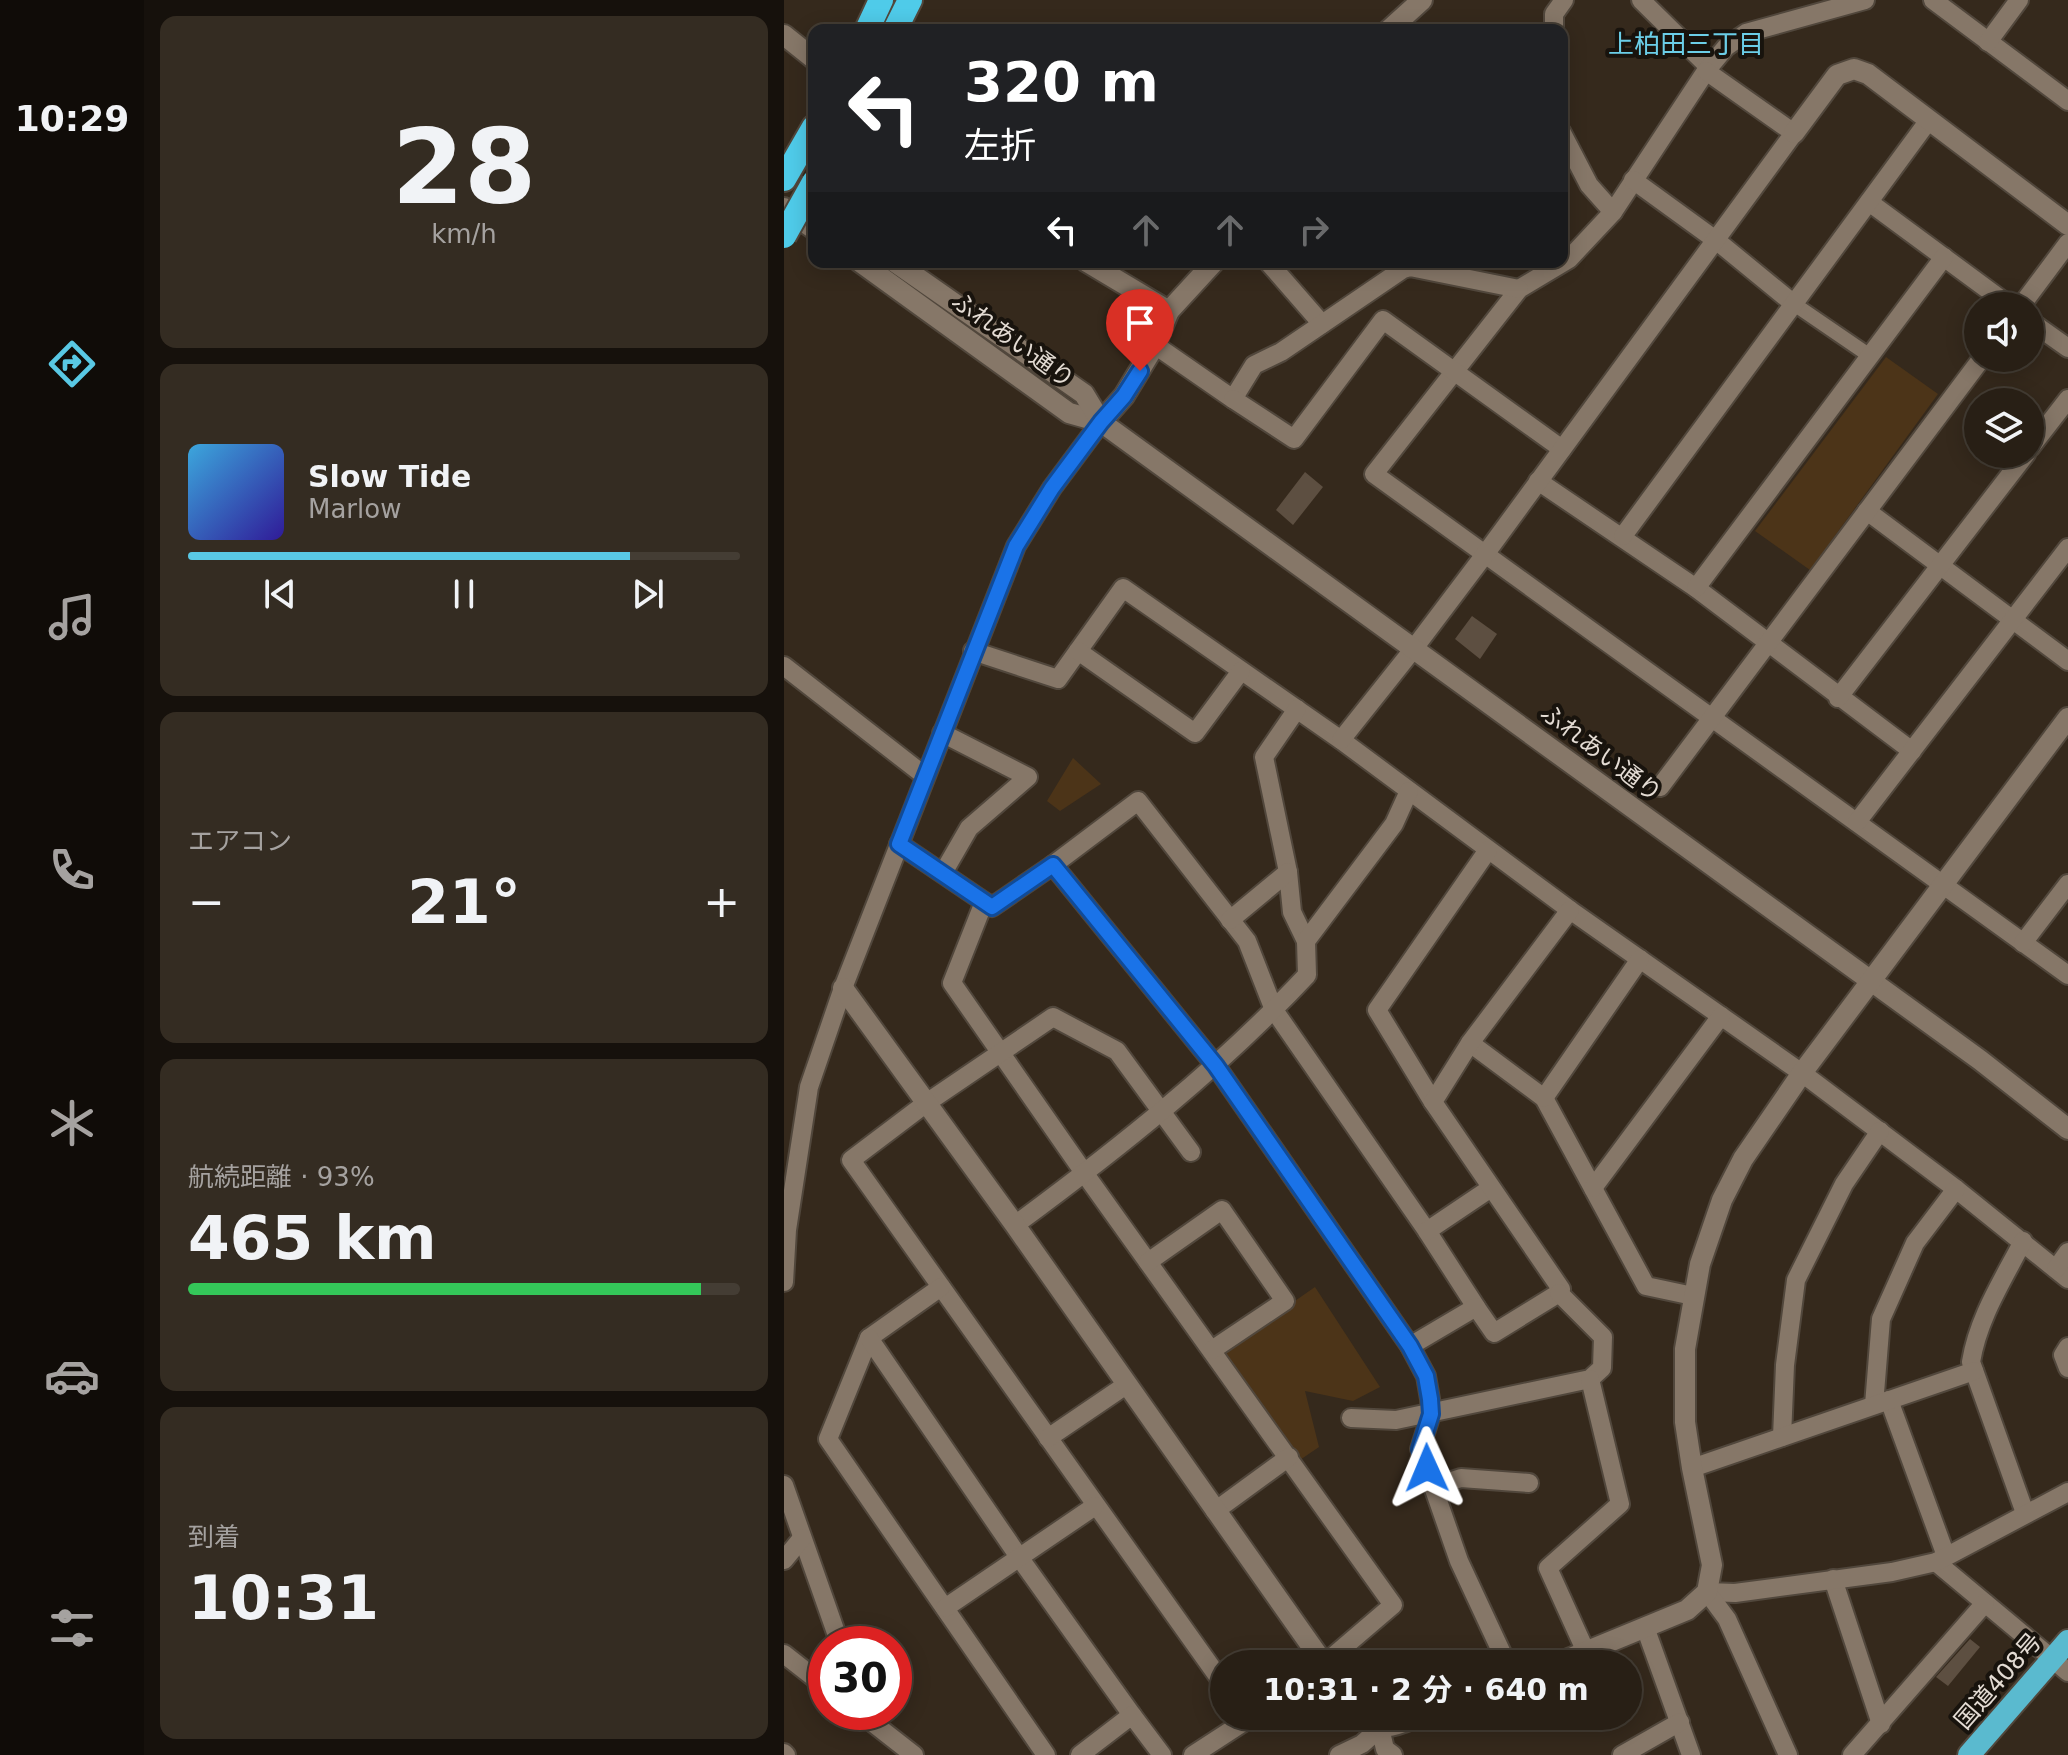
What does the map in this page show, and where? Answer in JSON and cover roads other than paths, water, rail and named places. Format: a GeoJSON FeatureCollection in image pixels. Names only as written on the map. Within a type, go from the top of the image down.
{"type":"FeatureCollection","features":[{"type":"Feature","properties":{"kind":"highway"},"geometry":{"type":"LineString","coordinates":[[870,24],[881,0]]}},
{"type":"Feature","properties":{"kind":"highway"},"geometry":{"type":"LineString","coordinates":[[898,24],[910,0]]}},
{"type":"Feature","properties":{"kind":"highway"},"geometry":{"type":"LineString","coordinates":[[784,181],[808,138]]}},
{"type":"Feature","properties":{"kind":"highway"},"geometry":{"type":"LineString","coordinates":[[784,236],[808,193]]}},
{"type":"Feature","properties":{"kind":"highway","name":"国道408号"},"geometry":{"type":"LineString","coordinates":[[1969,1755],[2060,1665],[2068,1641]]}},
{"type":"Feature","properties":{"kind":"street"},"geometry":{"type":"LineString","coordinates":[[1396,24],[1422,0]]}},
{"type":"Feature","properties":{"kind":"street"},"geometry":{"type":"LineString","coordinates":[[1554,24],[1554,14],[1564,0]]}},
{"type":"Feature","properties":{"kind":"street"},"geometry":{"type":"LineString","coordinates":[[1641,0],[1708,69],[1794,133]]}},
{"type":"Feature","properties":{"kind":"street"},"geometry":{"type":"LineString","coordinates":[[1568,260],[1613,212],[1708,69],[1726,47],[1746,33],[1865,0]]}},
{"type":"Feature","properties":{"kind":"street"},"geometry":{"type":"LineString","coordinates":[[1933,0],[2066,96]]}},
{"type":"Feature","properties":{"kind":"street"},"geometry":{"type":"LineString","coordinates":[[1988,42],[2019,0]]}},
{"type":"Feature","properties":{"kind":"street"},"geometry":{"type":"LineString","coordinates":[[784,35],[808,54]]}},
{"type":"Feature","properties":{"kind":"street"},"geometry":{"type":"LineString","coordinates":[[1341,740],[1486,553],[1837,75],[1854,69],[1868,74],[2068,225]]}},
{"type":"Feature","properties":{"kind":"street"},"geometry":{"type":"LineString","coordinates":[[1623,536],[1929,120]]}},
{"type":"Feature","properties":{"kind":"street"},"geometry":{"type":"LineString","coordinates":[[1568,145],[1589,185],[1613,212]]}},
{"type":"Feature","properties":{"kind":"street"},"geometry":{"type":"LineString","coordinates":[[1633,180],[1717,241],[1794,304],[1870,356]]}},
{"type":"Feature","properties":{"kind":"street"},"geometry":{"type":"LineString","coordinates":[[784,181],[808,199]]}},
{"type":"Feature","properties":{"kind":"street"},"geometry":{"type":"LineString","coordinates":[[1869,202],[1991,292]]}},
{"type":"Feature","properties":{"kind":"street"},"geometry":{"type":"LineString","coordinates":[[784,208],[808,225]]}},
{"type":"Feature","properties":{"kind":"street"},"geometry":{"type":"LineString","coordinates":[[2031,292],[2068,243]]}},
{"type":"Feature","properties":{"kind":"street"},"geometry":{"type":"LineString","coordinates":[[1696,588],[1944,257]]}},
{"type":"Feature","properties":{"kind":"street","name":"ふれあい通り"},"geometry":{"type":"LineString","coordinates":[[868,268],[1069,413],[1101,422],[1415,647],[1641,816],[1980,1060],[2068,1129]]}},
{"type":"Feature","properties":{"kind":"street","name":"ふれあい通り"},"geometry":{"type":"LineString","coordinates":[[904,268],[1084,394],[1101,422]]}},
{"type":"Feature","properties":{"kind":"street"},"geometry":{"type":"LineString","coordinates":[[1097,268],[1169,311]]}},
{"type":"Feature","properties":{"kind":"street"},"geometry":{"type":"LineString","coordinates":[[784,1282],[787,1230],[809,1087],[843,988],[1016,546],[1052,488],[1124,396],[1155,345],[1169,311],[1208,268]]}},
{"type":"Feature","properties":{"kind":"street"},"geometry":{"type":"LineString","coordinates":[[1273,268],[1322,324]]}},
{"type":"Feature","properties":{"kind":"street"},"geometry":{"type":"LineString","coordinates":[[1233,399],[1254,365],[1281,352],[1399,268]]}},
{"type":"Feature","properties":{"kind":"street"},"geometry":{"type":"LineString","coordinates":[[1415,268],[1519,289]]}},
{"type":"Feature","properties":{"kind":"street"},"geometry":{"type":"LineString","coordinates":[[1554,268],[1519,289],[1374,474],[2068,975]]}},
{"type":"Feature","properties":{"kind":"street"},"geometry":{"type":"LineString","coordinates":[[1155,345],[1294,439],[1383,320],[1562,449]]}},
{"type":"Feature","properties":{"kind":"street"},"geometry":{"type":"LineString","coordinates":[[2044,331],[2068,348]]}},
{"type":"Feature","properties":{"kind":"street"},"geometry":{"type":"LineString","coordinates":[[1660,787],[1971,372]]}},
{"type":"Feature","properties":{"kind":"street"},"geometry":{"type":"LineString","coordinates":[[2044,430],[2068,399]]}},
{"type":"Feature","properties":{"kind":"street"},"geometry":{"type":"LineString","coordinates":[[1838,698],[2015,468]]}},
{"type":"Feature","properties":{"kind":"street"},"geometry":{"type":"LineString","coordinates":[[1538,481],[1696,588],[1912,751]]}},
{"type":"Feature","properties":{"kind":"street"},"geometry":{"type":"LineString","coordinates":[[1867,511],[2068,661]]}},
{"type":"Feature","properties":{"kind":"street"},"geometry":{"type":"LineString","coordinates":[[1857,822],[2068,548]]}},
{"type":"Feature","properties":{"kind":"street"},"geometry":{"type":"LineString","coordinates":[[973,651],[1058,679],[1123,588],[1341,740],[1570,910],[1802,1073],[1956,1189],[2062,1274],[2068,1252]]}},
{"type":"Feature","properties":{"kind":"street"},"geometry":{"type":"LineString","coordinates":[[1078,651],[1195,733],[1241,671]]}},
{"type":"Feature","properties":{"kind":"street"},"geometry":{"type":"LineString","coordinates":[[784,666],[925,776]]}},
{"type":"Feature","properties":{"kind":"street"},"geometry":{"type":"LineString","coordinates":[[1015,1225],[1085,1174],[1216,1066],[1307,975],[1306,941],[1292,912],[1288,872],[1264,757],[1297,709]]}},
{"type":"Feature","properties":{"kind":"street"},"geometry":{"type":"LineString","coordinates":[[1591,1650],[1687,1610],[1707,1592],[1712,1565],[1692,1468],[1684,1388],[1685,1349],[1693,1296],[1708,1235],[1732,1180],[1802,1073],[2068,718]]}},
{"type":"Feature","properties":{"kind":"street"},"geometry":{"type":"LineString","coordinates":[[942,733],[1028,777],[969,828],[943,873]]}},
{"type":"Feature","properties":{"kind":"street"},"geometry":{"type":"LineString","coordinates":[[1306,941],[1394,824],[1409,791]]}},
{"type":"Feature","properties":{"kind":"street"},"geometry":{"type":"LineString","coordinates":[[899,844],[992,907],[1138,801],[1247,941],[1274,1010],[1494,1333],[1559,1293]]}},
{"type":"Feature","properties":{"kind":"street"},"geometry":{"type":"LineString","coordinates":[[1488,850],[1377,1010],[1433,1102],[1560,1286],[1559,1293]]}},
{"type":"Feature","properties":{"kind":"street"},"geometry":{"type":"LineString","coordinates":[[1053,865],[1216,1066],[1410,1346],[1426,1376],[1431,1414],[1420,1449],[1459,1561],[1500,1650]]}},
{"type":"Feature","properties":{"kind":"street"},"geometry":{"type":"LineString","coordinates":[[1230,920],[1288,872]]}},
{"type":"Feature","properties":{"kind":"street"},"geometry":{"type":"LineString","coordinates":[[2023,943],[2068,884]]}},
{"type":"Feature","properties":{"kind":"street"},"geometry":{"type":"LineString","coordinates":[[984,902],[952,983],[1393,1605],[1340,1650]]}},
{"type":"Feature","properties":{"kind":"street"},"geometry":{"type":"LineString","coordinates":[[1433,1102],[1470,1043],[1570,910]]}},
{"type":"Feature","properties":{"kind":"street"},"geometry":{"type":"LineString","coordinates":[[1544,1098],[1640,959]]}},
{"type":"Feature","properties":{"kind":"street"},"geometry":{"type":"LineString","coordinates":[[843,988],[1015,1225],[1314,1650]]}},
{"type":"Feature","properties":{"kind":"street"},"geometry":{"type":"LineString","coordinates":[[1593,1188],[1721,1016]]}},
{"type":"Feature","properties":{"kind":"street"},"geometry":{"type":"LineString","coordinates":[[1191,1152],[1117,1051],[1053,1017],[925,1104],[851,1160],[1210,1666]]}},
{"type":"Feature","properties":{"kind":"street"},"geometry":{"type":"LineString","coordinates":[[1470,1043],[1544,1098],[1646,1286],[1693,1296]]}},
{"type":"Feature","properties":{"kind":"street"},"geometry":{"type":"LineString","coordinates":[[1782,1437],[1785,1365],[1796,1280],[1844,1184],[1880,1131]]}},
{"type":"Feature","properties":{"kind":"street"},"geometry":{"type":"LineString","coordinates":[[1427,1231],[1491,1188]]}},
{"type":"Feature","properties":{"kind":"street"},"geometry":{"type":"LineString","coordinates":[[1956,1189],[1915,1243],[1881,1319],[1882,1403],[1941,1559],[1985,1603],[2060,1665]]}},
{"type":"Feature","properties":{"kind":"street"},"geometry":{"type":"LineString","coordinates":[[1148,1262],[1222,1210],[1285,1301],[1212,1350]]}},
{"type":"Feature","properties":{"kind":"street"},"geometry":{"type":"LineString","coordinates":[[2023,1241],[1988,1307],[1971,1362],[2025,1513]]}},
{"type":"Feature","properties":{"kind":"street"},"geometry":{"type":"LineString","coordinates":[[941,1287],[869,1338],[828,1439],[1046,1755]]}},
{"type":"Feature","properties":{"kind":"street"},"geometry":{"type":"LineString","coordinates":[[1351,1418],[1396,1420],[1590,1379],[1602,1368],[1603,1337],[1559,1293]]}},
{"type":"Feature","properties":{"kind":"street"},"geometry":{"type":"LineString","coordinates":[[1410,1346],[1476,1307]]}},
{"type":"Feature","properties":{"kind":"street"},"geometry":{"type":"LineString","coordinates":[[869,1338],[1019,1557],[1162,1755]]}},
{"type":"Feature","properties":{"kind":"street"},"geometry":{"type":"LineString","coordinates":[[2068,1347],[2063,1355],[2068,1368]]}},
{"type":"Feature","properties":{"kind":"street"},"geometry":{"type":"LineString","coordinates":[[1692,1468],[1974,1371]]}},
{"type":"Feature","properties":{"kind":"street"},"geometry":{"type":"LineString","coordinates":[[1585,1650],[1548,1568],[1620,1504],[1590,1379]]}},
{"type":"Feature","properties":{"kind":"street"},"geometry":{"type":"LineString","coordinates":[[1048,1438],[1126,1385]]}},
{"type":"Feature","properties":{"kind":"street"},"geometry":{"type":"LineString","coordinates":[[1215,1511],[1289,1457]]}},
{"type":"Feature","properties":{"kind":"street"},"geometry":{"type":"LineString","coordinates":[[1433,1487],[1461,1478],[1529,1483]]}},
{"type":"Feature","properties":{"kind":"street"},"geometry":{"type":"LineString","coordinates":[[784,1485],[834,1626]]}},
{"type":"Feature","properties":{"kind":"street"},"geometry":{"type":"LineString","coordinates":[[1707,1592],[1735,1593],[1892,1572],[1941,1559],[2068,1492]]}},
{"type":"Feature","properties":{"kind":"street"},"geometry":{"type":"LineString","coordinates":[[945,1608],[1095,1506]]}},
{"type":"Feature","properties":{"kind":"street"},"geometry":{"type":"LineString","coordinates":[[784,1560],[802,1538]]}},
{"type":"Feature","properties":{"kind":"street"},"geometry":{"type":"LineString","coordinates":[[1833,1579],[1881,1724]]}},
{"type":"Feature","properties":{"kind":"street"},"geometry":{"type":"LineString","coordinates":[[1707,1592],[1727,1619],[1788,1755]]}},
{"type":"Feature","properties":{"kind":"street"},"geometry":{"type":"LineString","coordinates":[[1852,1755],[1985,1603]]}},
{"type":"Feature","properties":{"kind":"street"},"geometry":{"type":"LineString","coordinates":[[1645,1627],[1691,1755]]}},
{"type":"Feature","properties":{"kind":"street"},"geometry":{"type":"LineString","coordinates":[[784,1654],[808,1673]]}},
{"type":"Feature","properties":{"kind":"street"},"geometry":{"type":"LineString","coordinates":[[1080,1755],[1132,1715]]}},
{"type":"Feature","properties":{"kind":"street"},"geometry":{"type":"LineString","coordinates":[[1622,1755],[1680,1722]]}},
{"type":"Feature","properties":{"kind":"street"},"geometry":{"type":"LineString","coordinates":[[881,1730],[908,1753]]}},
{"type":"Feature","properties":{"kind":"street"},"geometry":{"type":"LineString","coordinates":[[891,1730],[908,1753]]}},
{"type":"Feature","properties":{"kind":"street"},"geometry":{"type":"LineString","coordinates":[[1193,1755],[1230,1730]]}},
{"type":"Feature","properties":{"kind":"street"},"geometry":{"type":"LineString","coordinates":[[1339,1755],[1362,1744],[1368,1730]]}},
{"type":"Feature","properties":{"kind":"street"},"geometry":{"type":"LineString","coordinates":[[1376,1730],[1385,1749],[1393,1755]]}},
{"type":"Feature","properties":{"kind":"district","name":"上柏田三丁目"},"geometry":{"type":"Point","coordinates":[1686,44]}}]}
